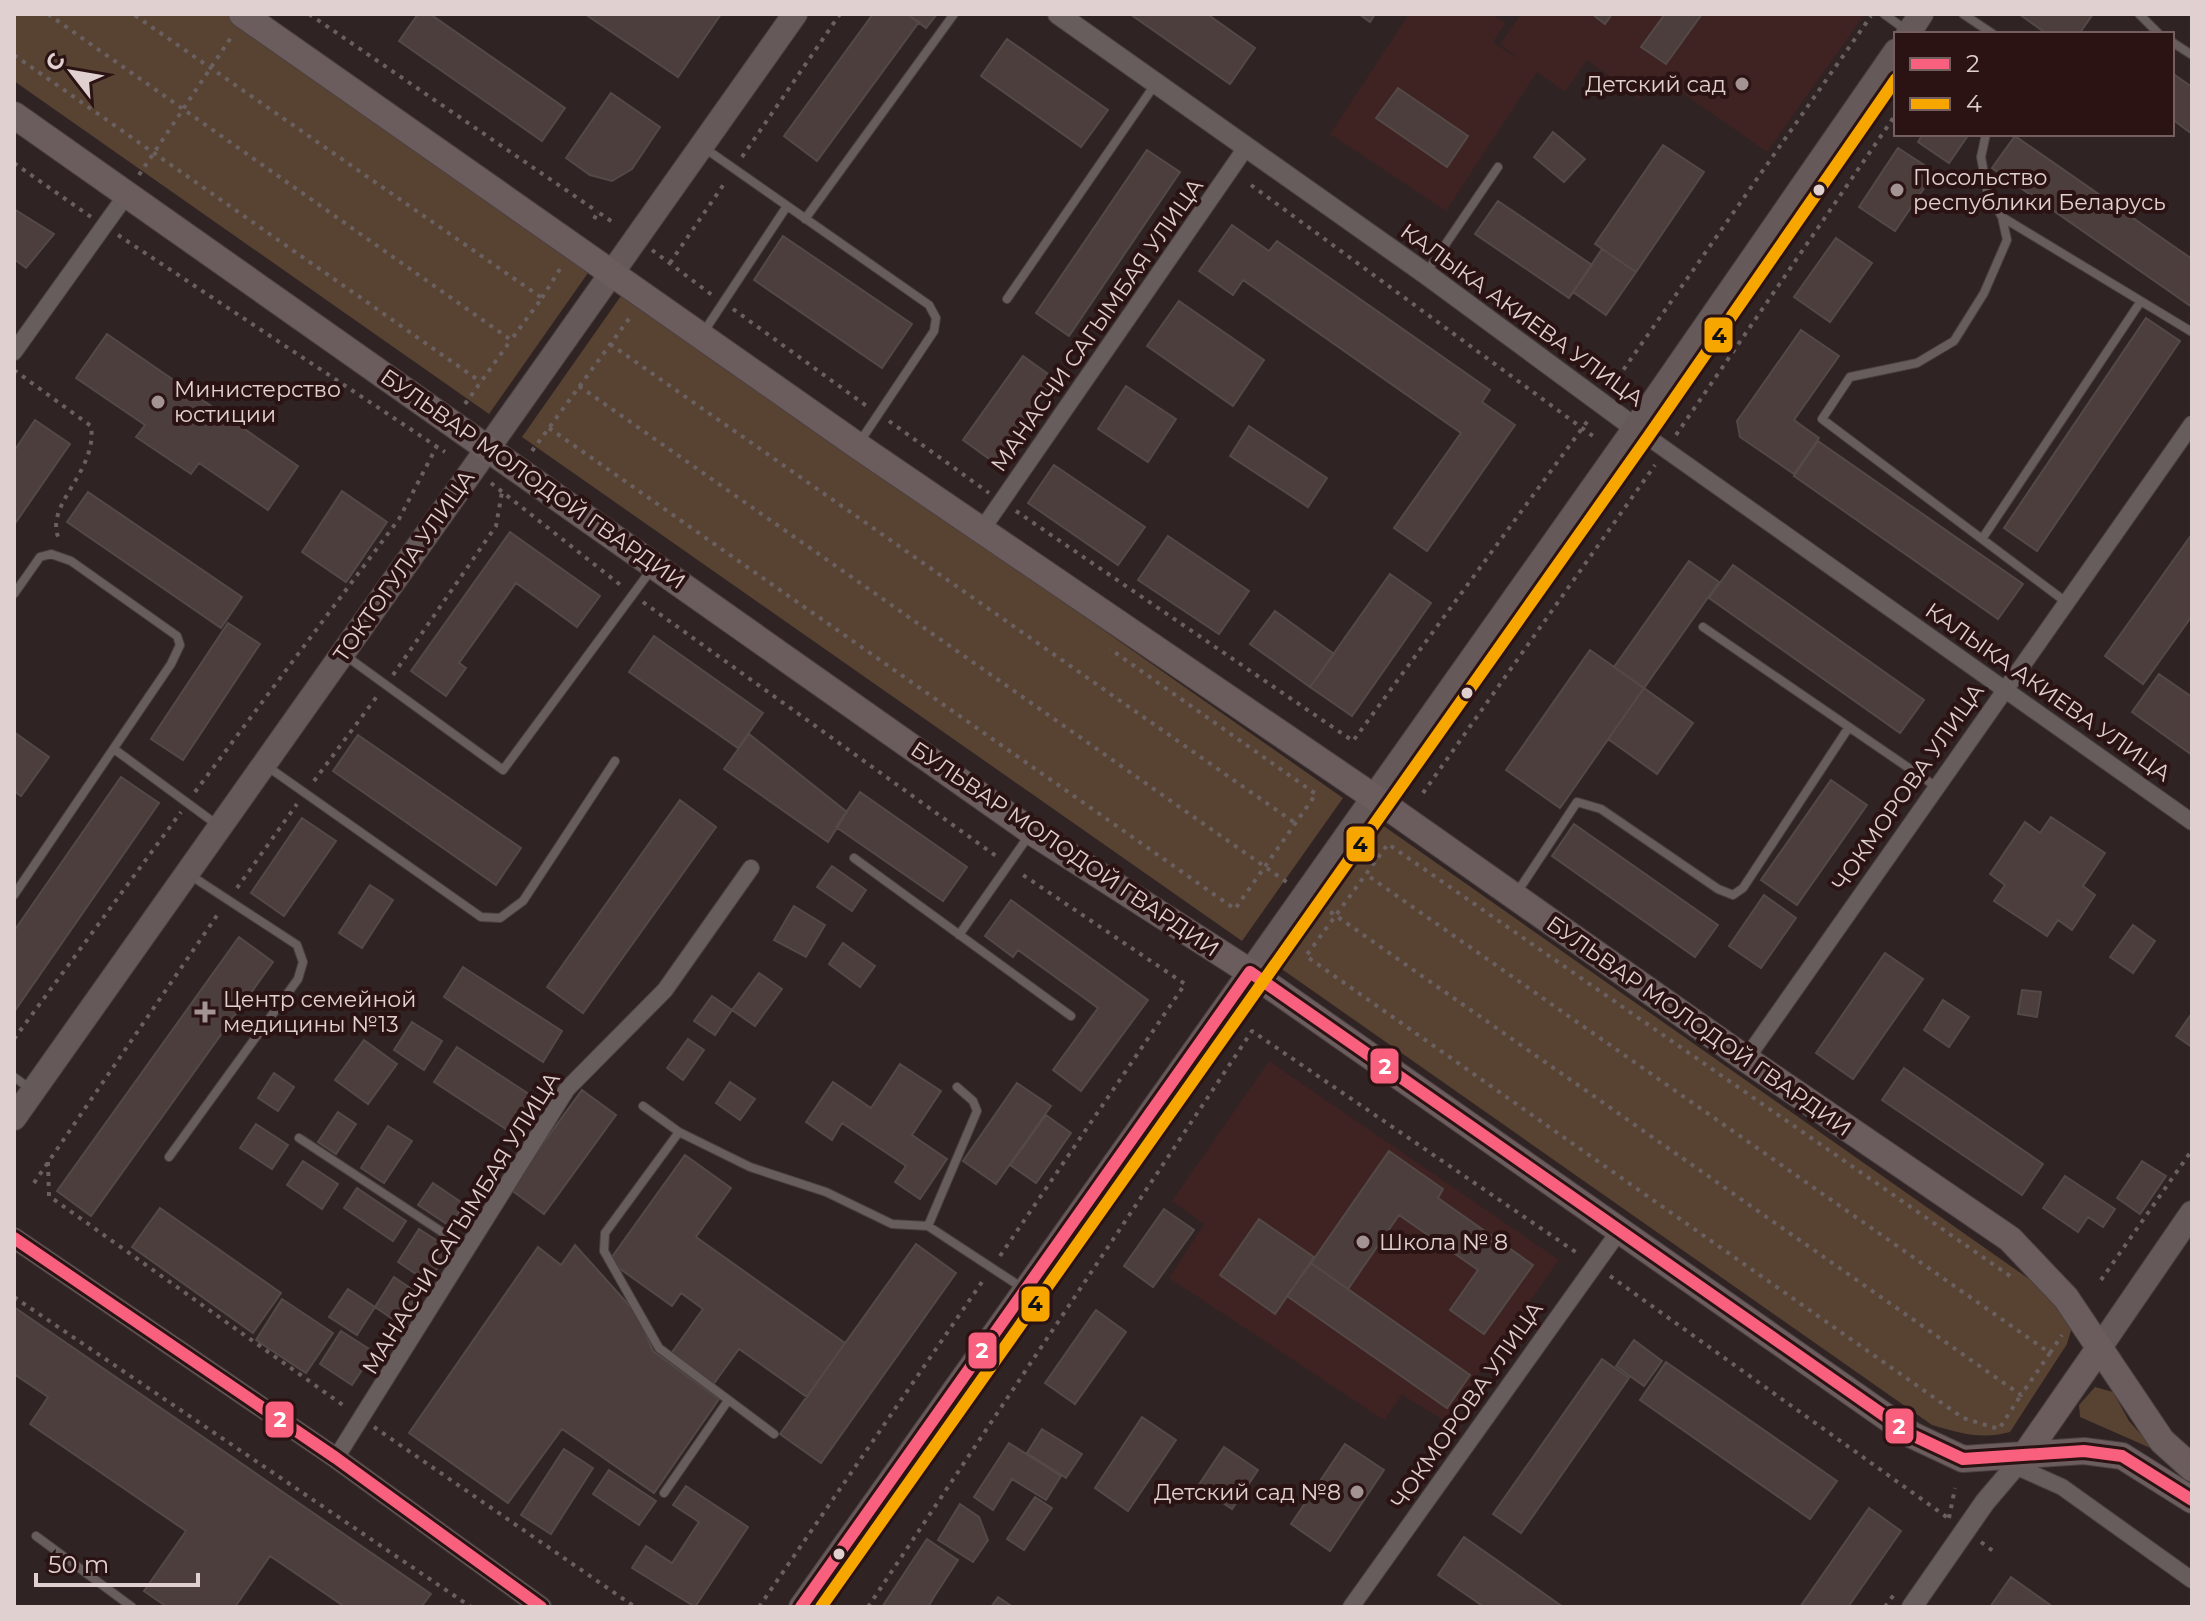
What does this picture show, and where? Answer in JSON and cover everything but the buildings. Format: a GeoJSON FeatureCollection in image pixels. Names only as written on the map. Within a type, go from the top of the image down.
{"type":"FeatureCollection","features":[{"type":"Feature","properties":{"kind":"main road","name":"БУЛЬВАР МОЛОДОЙ ГВАРДИИ"},"geometry":{"type":"LineString","coordinates":[[243,14],[858,446],[983,528],[1372,796],[1513,898],[2010,1239],[2066,1298],[2098,1350],[2162,1441],[2192,1468]]}},
{"type":"Feature","properties":{"kind":"main road","name":"ТОКТОГУЛА УЛИЦА"},"geometry":{"type":"LineString","coordinates":[[14,1118],[23,1084],[187,873],[795,14]]}},
{"type":"Feature","properties":{"kind":"main road"},"geometry":{"type":"LineString","coordinates":[[801,1607],[1635,428],[1894,55]]}},
{"type":"Feature","properties":{"kind":"main road","name":"БУЛЬВАР МОЛОДОЙ ГВАРДИИ"},"geometry":{"type":"LineString","coordinates":[[14,115],[1032,832],[1250,972],[1912,1435],[1963,1459],[2020,1460],[2084,1451],[2122,1456],[2192,1500]]}},
{"type":"Feature","properties":{"kind":"main road"},"geometry":{"type":"LineString","coordinates":[[2020,1460],[2192,1213]]}},
{"type":"Feature","properties":{"kind":"street","name":"КАЛЫКА АКИЕВА УЛИЦА"},"geometry":{"type":"LineString","coordinates":[[1058,14],[2192,822]]}},
{"type":"Feature","properties":{"kind":"street","name":"МАНАСЧИ САГЫМБАЯ УЛИЦА"},"geometry":{"type":"LineString","coordinates":[[983,528],[1247,146]]}},
{"type":"Feature","properties":{"kind":"street"},"geometry":{"type":"LineString","coordinates":[[14,352],[127,194]]}},
{"type":"Feature","properties":{"kind":"street","name":"ЧОКМОРОВА УЛИЦА"},"geometry":{"type":"LineString","coordinates":[[1746,1059],[2192,424]]}},
{"type":"Feature","properties":{"kind":"street","name":"МАНАСЧИ САГЫМБАЯ УЛИЦА"},"geometry":{"type":"LineString","coordinates":[[336,1458],[363,1420],[567,1089],[665,990],[751,868]]}},
{"type":"Feature","properties":{"kind":"street","name":"ЧОКМОРОВА УЛИЦА"},"geometry":{"type":"LineString","coordinates":[[1351,1607],[1620,1230]]}},
{"type":"Feature","properties":{"kind":"street"},"geometry":{"type":"LineString","coordinates":[[14,1238],[336,1458],[529,1604]]}},
{"type":"Feature","properties":{"kind":"street"},"geometry":{"type":"LineString","coordinates":[[1912,1607],[1985,1502],[2020,1460],[2192,1580]]}},
{"type":"Feature","properties":{"kind":"lane"},"geometry":{"type":"LineString","coordinates":[[805,219],[954,14]]}},
{"type":"Feature","properties":{"kind":"lane"},"geometry":{"type":"LineString","coordinates":[[1884,14],[1908,32]]}},
{"type":"Feature","properties":{"kind":"lane"},"geometry":{"type":"LineString","coordinates":[[1963,14],[1990,32]]}},
{"type":"Feature","properties":{"kind":"lane"},"geometry":{"type":"LineString","coordinates":[[2139,14],[2157,32]]}},
{"type":"Feature","properties":{"kind":"lane"},"geometry":{"type":"LineString","coordinates":[[2174,43],[2192,55]]}},
{"type":"Feature","properties":{"kind":"lane"},"geometry":{"type":"LineString","coordinates":[[1007,299],[1156,83]]}},
{"type":"Feature","properties":{"kind":"lane"},"geometry":{"type":"LineString","coordinates":[[1986,136],[1981,157],[1987,190],[2002,217],[2007,240],[1984,293],[1954,341],[1917,363],[1850,377],[1822,419],[2066,602]]}},
{"type":"Feature","properties":{"kind":"lane"},"geometry":{"type":"LineString","coordinates":[[702,147],[929,305],[936,318],[934,331],[858,446]]}},
{"type":"Feature","properties":{"kind":"lane"},"geometry":{"type":"LineString","coordinates":[[1426,274],[1498,167]]}},
{"type":"Feature","properties":{"kind":"lane"},"geometry":{"type":"LineString","coordinates":[[701,336],[787,206]]}},
{"type":"Feature","properties":{"kind":"lane"},"geometry":{"type":"LineString","coordinates":[[2002,217],[2192,332]]}},
{"type":"Feature","properties":{"kind":"lane"},"geometry":{"type":"LineString","coordinates":[[1982,539],[2141,301]]}},
{"type":"Feature","properties":{"kind":"lane"},"geometry":{"type":"LineString","coordinates":[[14,594],[40,557],[51,554],[71,561],[177,636],[180,645],[171,664],[14,895]]}},
{"type":"Feature","properties":{"kind":"lane"},"geometry":{"type":"LineString","coordinates":[[343,653],[503,770],[655,565]]}},
{"type":"Feature","properties":{"kind":"lane"},"geometry":{"type":"LineString","coordinates":[[1703,627],[1935,786]]}},
{"type":"Feature","properties":{"kind":"lane"},"geometry":{"type":"LineString","coordinates":[[1513,898],[1577,802],[1601,809],[1718,889],[1733,895],[1743,888],[1849,727]]}},
{"type":"Feature","properties":{"kind":"lane"},"geometry":{"type":"LineString","coordinates":[[114,749],[220,827]]}},
{"type":"Feature","properties":{"kind":"lane"},"geometry":{"type":"LineString","coordinates":[[264,764],[481,917],[500,918],[523,901],[615,761]]}},
{"type":"Feature","properties":{"kind":"lane"},"geometry":{"type":"LineString","coordinates":[[959,935],[1032,832]]}},
{"type":"Feature","properties":{"kind":"lane"},"geometry":{"type":"LineString","coordinates":[[854,858],[1071,1016]]}},
{"type":"Feature","properties":{"kind":"lane"},"geometry":{"type":"LineString","coordinates":[[169,1157],[298,979],[303,962],[297,945],[187,873]]}},
{"type":"Feature","properties":{"kind":"lane"},"geometry":{"type":"LineString","coordinates":[[928,1226],[977,1111],[973,1101],[957,1087]]}},
{"type":"Feature","properties":{"kind":"lane"},"geometry":{"type":"LineString","coordinates":[[643,1106],[679,1132],[750,1167],[826,1192],[892,1224],[928,1226],[1025,1290]]}},
{"type":"Feature","properties":{"kind":"lane"},"geometry":{"type":"LineString","coordinates":[[679,1132],[605,1233],[604,1251],[659,1348],[727,1402],[774,1434]]}},
{"type":"Feature","properties":{"kind":"lane"},"geometry":{"type":"LineString","coordinates":[[299,1138],[468,1249]]}},
{"type":"Feature","properties":{"kind":"lane"},"geometry":{"type":"LineString","coordinates":[[664,1493],[727,1402]]}},
{"type":"Feature","properties":{"kind":"lane"},"geometry":{"type":"LineString","coordinates":[[36,1536],[132,1607]]}},
{"type":"Feature","properties":{"kind":"path"},"geometry":{"type":"LineString","coordinates":[[48,14],[511,340]]}},
{"type":"Feature","properties":{"kind":"path"},"geometry":{"type":"LineString","coordinates":[[133,14],[542,298]]}},
{"type":"Feature","properties":{"kind":"path"},"geometry":{"type":"LineString","coordinates":[[127,194],[212,68],[243,14]]}},
{"type":"Feature","properties":{"kind":"path"},"geometry":{"type":"LineString","coordinates":[[309,14],[614,223]]}},
{"type":"Feature","properties":{"kind":"path"},"geometry":{"type":"LineString","coordinates":[[669,264],[840,14]]}},
{"type":"Feature","properties":{"kind":"path"},"geometry":{"type":"LineString","coordinates":[[1353,741],[1601,403],[1873,14]]}},
{"type":"Feature","properties":{"kind":"path"},"geometry":{"type":"LineString","coordinates":[[14,55],[481,382]]}},
{"type":"Feature","properties":{"kind":"path"},"geometry":{"type":"LineString","coordinates":[[14,163],[445,452]]}},
{"type":"Feature","properties":{"kind":"path"},"geometry":{"type":"LineString","coordinates":[[1251,185],[1597,439]]}},
{"type":"Feature","properties":{"kind":"path"},"geometry":{"type":"LineString","coordinates":[[594,219],[598,212]]}},
{"type":"Feature","properties":{"kind":"path"},"geometry":{"type":"LineString","coordinates":[[465,404],[542,298],[566,259]]}},
{"type":"Feature","properties":{"kind":"path"},"geometry":{"type":"LineString","coordinates":[[532,451],[634,312]]}},
{"type":"Feature","properties":{"kind":"path"},"geometry":{"type":"LineString","coordinates":[[610,344],[1295,823]]}},
{"type":"Feature","properties":{"kind":"path"},"geometry":{"type":"LineString","coordinates":[[14,370],[91,426],[93,443],[86,465],[57,513],[54,531],[71,561]]}},
{"type":"Feature","properties":{"kind":"path"},"geometry":{"type":"LineString","coordinates":[[579,386],[2021,1395]]}},
{"type":"Feature","properties":{"kind":"path"},"geometry":{"type":"LineString","coordinates":[[549,428],[1235,909],[1316,794]]}},
{"type":"Feature","properties":{"kind":"path"},"geometry":{"type":"LineString","coordinates":[[14,1039],[399,519],[436,447]]}},
{"type":"Feature","properties":{"kind":"path"},"geometry":{"type":"LineString","coordinates":[[491,483],[633,595],[1008,865],[1185,984],[759,1607]]}},
{"type":"Feature","properties":{"kind":"path"},"geometry":{"type":"LineString","coordinates":[[34,1183],[229,900],[386,685],[496,526],[502,491]]}},
{"type":"Feature","properties":{"kind":"path"},"geometry":{"type":"LineString","coordinates":[[2022,1284],[1388,844],[1306,956],[1963,1418],[1999,1429],[2062,1336],[2057,1330]]}},
{"type":"Feature","properties":{"kind":"path"},"geometry":{"type":"LineString","coordinates":[[1367,875],[2050,1353]]}},
{"type":"Feature","properties":{"kind":"path"},"geometry":{"type":"LineString","coordinates":[[868,1607],[1252,1031],[1593,1264],[1948,1518]]}},
{"type":"Feature","properties":{"kind":"path"},"geometry":{"type":"LineString","coordinates":[[2101,1280],[2192,1150]]}},
{"type":"Feature","properties":{"kind":"path"},"geometry":{"type":"LineString","coordinates":[[48,1162],[49,1196],[363,1420],[635,1607]]}},
{"type":"Feature","properties":{"kind":"path"},"geometry":{"type":"LineString","coordinates":[[14,1297],[471,1607]]}},
{"type":"Feature","properties":{"kind":"path"},"geometry":{"type":"LineString","coordinates":[[1939,1530],[1948,1518],[1955,1488]]}},
{"type":"Feature","properties":{"kind":"path"},"geometry":{"type":"LineString","coordinates":[[1976,1538],[1997,1554]]}},
{"type":"Feature","properties":{"kind":"path"},"geometry":{"type":"LineString","coordinates":[[1885,1607],[1903,1581]]}},
{"type":"Feature","properties":{"kind":"shaded area"},"geometry":{"type":"Polygon","coordinates":[[[14,14],[225,14],[590,270],[489,414],[14,81],[14,14]]]}},
{"type":"Feature","properties":{"kind":"shaded area"},"geometry":{"type":"Polygon","coordinates":[[[1409,14],[1492,14],[1506,23],[1493,42],[1520,60],[1500,44],[1521,14],[1865,14],[1767,152],[1658,76],[1640,99],[1587,60],[1565,92],[1537,72],[1446,211],[1330,134],[1409,14]]]}},
{"type":"Feature","properties":{"kind":"shaded area"},"geometry":{"type":"Polygon","coordinates":[[[623,293],[1343,798],[1242,941],[522,437],[623,293]]]}},
{"type":"Feature","properties":{"kind":"shaded area"},"geometry":{"type":"Polygon","coordinates":[[[1378,822],[2032,1281],[2059,1304],[2072,1327],[2067,1344],[2010,1432],[1980,1435],[1932,1425],[1276,965],[1378,822]]]}},
{"type":"Feature","properties":{"kind":"shaded area","name":"Школа № 8"},"geometry":{"type":"Polygon","coordinates":[[[1269,1061],[1559,1260],[1445,1421],[1402,1395],[1384,1420],[1169,1278],[1204,1224],[1172,1201],[1269,1061]]]}},
{"type":"Feature","properties":{"kind":"shaded area"},"geometry":{"type":"Polygon","coordinates":[[[2095,1387],[2113,1392],[2129,1421],[2155,1450],[2080,1417],[2079,1405],[2095,1387]]]}},
{"type":"Feature","properties":{"kind":"transit line","name":"4"},"geometry":{"type":"LineString","coordinates":[[821,1607],[1648,437],[1894,82]]}},
{"type":"Feature","properties":{"kind":"transit line","name":"2"},"geometry":{"type":"LineString","coordinates":[[801,1607],[1250,972],[1912,1435],[1963,1459],[2084,1451],[2122,1456],[2192,1500]]}},
{"type":"Feature","properties":{"kind":"transit line","name":"2"},"geometry":{"type":"LineString","coordinates":[[14,1238],[336,1458],[541,1607]]}},
{"type":"Feature","properties":{"kind":"place","name":"Детский сад"},"geometry":{"type":"Point","coordinates":[1742,84]}},
{"type":"Feature","properties":{"kind":"place","name":"Посольство республики Беларусь"},"geometry":{"type":"Point","coordinates":[1897,190]}},
{"type":"Feature","properties":{"kind":"place","name":"Министерство юстиции"},"geometry":{"type":"Point","coordinates":[158,402]}},
{"type":"Feature","properties":{"kind":"place","name":"Центр семейной медицины №13"},"geometry":{"type":"Point","coordinates":[205,1012]}},
{"type":"Feature","properties":{"kind":"place","name":"Школа № 8"},"geometry":{"type":"Point","coordinates":[1363,1242]}},
{"type":"Feature","properties":{"kind":"place","name":"Детский сад №8"},"geometry":{"type":"Point","coordinates":[1357,1492]}}]}
